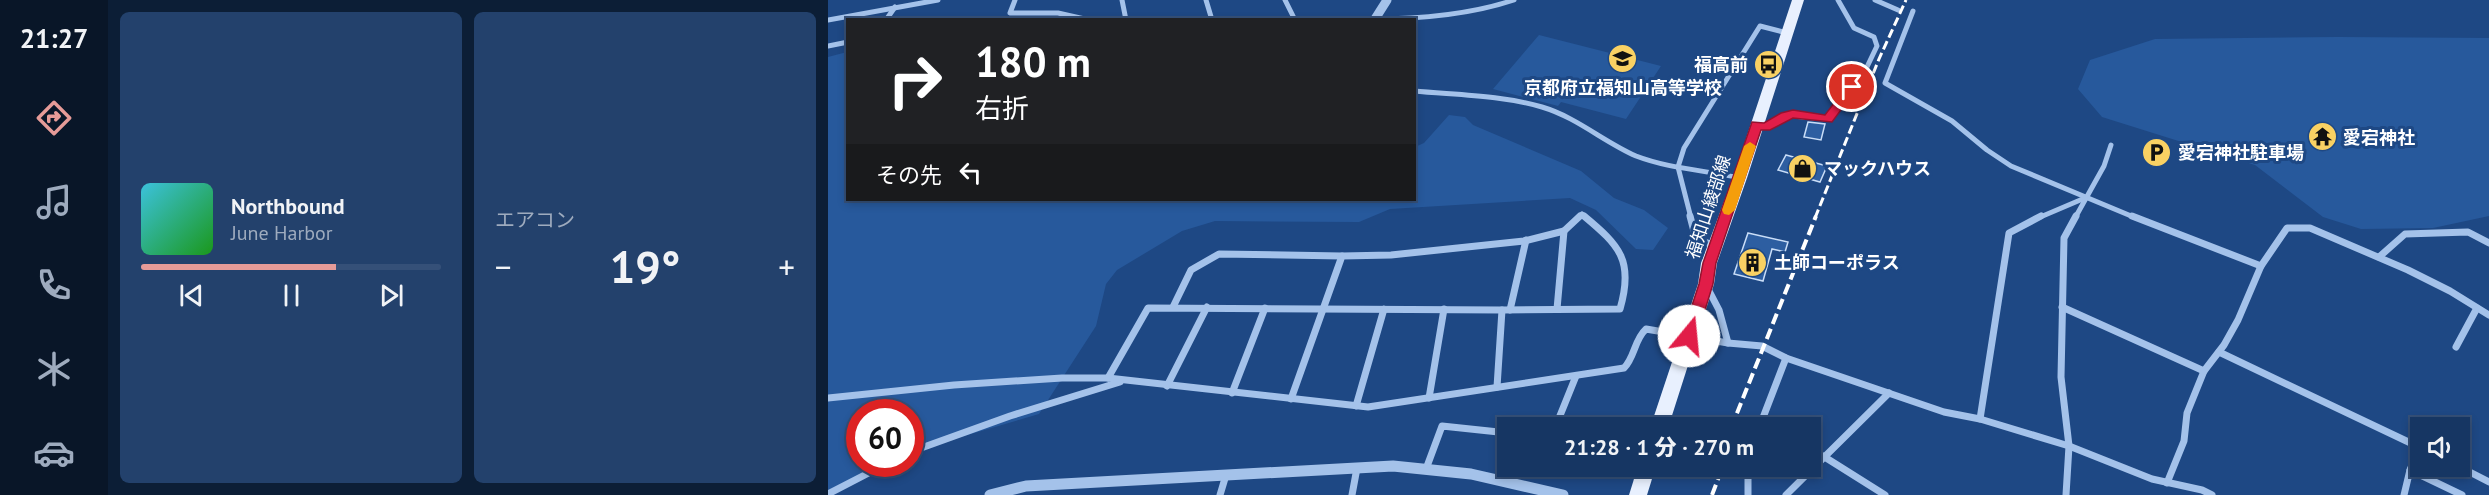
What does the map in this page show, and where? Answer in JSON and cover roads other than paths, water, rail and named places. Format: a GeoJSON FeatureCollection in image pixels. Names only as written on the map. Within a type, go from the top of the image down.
{"type":"FeatureCollection","features":[{"type":"Feature","properties":{"kind":"main road","name":"福知山綾部線"},"geometry":{"type":"LineString","coordinates":[[1663,417],[1706,284],[1710,263],[1798,0]]}},
{"type":"Feature","properties":{"kind":"main road"},"geometry":{"type":"LineString","coordinates":[[1638,495],[1644,477]]}},
{"type":"Feature","properties":{"kind":"street"},"geometry":{"type":"LineString","coordinates":[[828,20],[938,0]]}},
{"type":"Feature","properties":{"kind":"street"},"geometry":{"type":"LineString","coordinates":[[1015,0],[1010,13],[1058,13],[1080,18]]}},
{"type":"Feature","properties":{"kind":"street"},"geometry":{"type":"LineString","coordinates":[[1122,0],[1126,18]]}},
{"type":"Feature","properties":{"kind":"street"},"geometry":{"type":"LineString","coordinates":[[1206,0],[1211,18]]}},
{"type":"Feature","properties":{"kind":"street"},"geometry":{"type":"LineString","coordinates":[[1285,0],[1294,18]]}},
{"type":"Feature","properties":{"kind":"street"},"geometry":{"type":"LineString","coordinates":[[1375,18],[1387,0]]}},
{"type":"Feature","properties":{"kind":"street"},"geometry":{"type":"LineString","coordinates":[[1416,19],[1490,9],[1514,0]]}},
{"type":"Feature","properties":{"kind":"street"},"geometry":{"type":"LineString","coordinates":[[1757,125],[1766,127],[1793,114],[1828,119],[1866,69],[1877,46],[1874,38],[1854,28],[1838,0]]}},
{"type":"Feature","properties":{"kind":"street"},"geometry":{"type":"LineString","coordinates":[[1875,0],[1898,10]]}},
{"type":"Feature","properties":{"kind":"street"},"geometry":{"type":"LineString","coordinates":[[887,18],[895,6]]}},
{"type":"Feature","properties":{"kind":"street"},"geometry":{"type":"LineString","coordinates":[[1913,11],[1885,83],[1952,121],[1987,150],[2011,166],[2202,245],[2261,266]]}},
{"type":"Feature","properties":{"kind":"street"},"geometry":{"type":"LineString","coordinates":[[1717,246],[1696,239],[1678,168],[1684,148],[1760,26],[1787,33]]}},
{"type":"Feature","properties":{"kind":"street"},"geometry":{"type":"LineString","coordinates":[[828,46],[846,42]]}},
{"type":"Feature","properties":{"kind":"street"},"geometry":{"type":"LineString","coordinates":[[1416,91],[1512,102],[1548,110],[1559,113],[1612,145],[1646,160],[1678,168],[1740,178]]}},
{"type":"Feature","properties":{"kind":"street"},"geometry":{"type":"LineString","coordinates":[[2066,495],[2069,446],[2061,377],[2064,238],[2104,166],[2111,144]]}},
{"type":"Feature","properties":{"kind":"street"},"geometry":{"type":"LineString","coordinates":[[1980,419],[2009,233],[2043,214],[2085,198]]}},
{"type":"Feature","properties":{"kind":"street"},"geometry":{"type":"LineString","coordinates":[[1108,378],[1148,308],[1620,309],[1627,289],[1628,266],[1602,231],[1582,214],[1564,231],[1527,240],[1391,255],[1219,254],[1191,270],[1173,308]]}},
{"type":"Feature","properties":{"kind":"street"},"geometry":{"type":"LineString","coordinates":[[2168,483],[2184,441],[2187,413],[2204,371],[2219,352],[2238,320],[2261,266],[2287,228],[2310,228],[2379,257],[2450,291],[2489,315]]}},
{"type":"Feature","properties":{"kind":"street"},"geometry":{"type":"LineString","coordinates":[[1557,309],[1564,231]]}},
{"type":"Feature","properties":{"kind":"street"},"geometry":{"type":"LineString","coordinates":[[2379,257],[2405,234],[2468,232],[2489,243]]}},
{"type":"Feature","properties":{"kind":"street"},"geometry":{"type":"LineString","coordinates":[[1497,387],[1506,310],[1527,240]]}},
{"type":"Feature","properties":{"kind":"street"},"geometry":{"type":"LineString","coordinates":[[1291,399],[1342,256]]}},
{"type":"Feature","properties":{"kind":"street"},"geometry":{"type":"LineString","coordinates":[[1706,284],[1719,310],[1728,343]]}},
{"type":"Feature","properties":{"kind":"street"},"geometry":{"type":"LineString","coordinates":[[1167,386],[1207,307]]}},
{"type":"Feature","properties":{"kind":"street"},"geometry":{"type":"LineString","coordinates":[[2062,307],[2204,371]]}},
{"type":"Feature","properties":{"kind":"street"},"geometry":{"type":"LineString","coordinates":[[1232,393],[1264,308]]}},
{"type":"Feature","properties":{"kind":"street"},"geometry":{"type":"LineString","coordinates":[[2456,347],[2477,308]]}},
{"type":"Feature","properties":{"kind":"street"},"geometry":{"type":"LineString","coordinates":[[1356,406],[1384,309]]}},
{"type":"Feature","properties":{"kind":"street"},"geometry":{"type":"LineString","coordinates":[[1429,398],[1444,309]]}},
{"type":"Feature","properties":{"kind":"street"},"geometry":{"type":"LineString","coordinates":[[828,398],[954,385],[1062,378],[1108,378],[1368,407],[1624,368],[1629,364],[1637,336],[1646,329],[1728,343],[1762,346],[1786,358],[1944,412],[1980,419],[2069,446],[2152,479],[2202,490],[2212,495]]}},
{"type":"Feature","properties":{"kind":"street"},"geometry":{"type":"LineString","coordinates":[[2219,352],[2410,443]]}},
{"type":"Feature","properties":{"kind":"street"},"geometry":{"type":"LineString","coordinates":[[1763,417],[1786,358]]}},
{"type":"Feature","properties":{"kind":"street"},"geometry":{"type":"LineString","coordinates":[[1560,417],[1576,376]]}},
{"type":"Feature","properties":{"kind":"street"},"geometry":{"type":"LineString","coordinates":[[924,447],[1010,416],[1124,381]]}},
{"type":"Feature","properties":{"kind":"street"},"geometry":{"type":"LineString","coordinates":[[1786,495],[1889,393]]}},
{"type":"Feature","properties":{"kind":"street"},"geometry":{"type":"LineString","coordinates":[[1426,469],[1442,426],[1497,432]]}},
{"type":"Feature","properties":{"kind":"street"},"geometry":{"type":"LineString","coordinates":[[1823,456],[1885,495]]}},
{"type":"Feature","properties":{"kind":"street"},"geometry":{"type":"LineString","coordinates":[[990,495],[1026,486],[1393,466],[1470,474],[1563,495]]}},
{"type":"Feature","properties":{"kind":"street"},"geometry":{"type":"LineString","coordinates":[[1352,495],[1357,468]]}},
{"type":"Feature","properties":{"kind":"street"},"geometry":{"type":"LineString","coordinates":[[2404,495],[2410,470]]}},
{"type":"Feature","properties":{"kind":"street"},"geometry":{"type":"LineString","coordinates":[[2470,472],[2489,482]]}},
{"type":"Feature","properties":{"kind":"street"},"geometry":{"type":"LineString","coordinates":[[1220,495],[1226,475]]}},
{"type":"Feature","properties":{"kind":"street"},"geometry":{"type":"LineString","coordinates":[[828,494],[861,477]]}},
{"type":"Feature","properties":{"kind":"street"},"geometry":{"type":"LineString","coordinates":[[1748,477],[1748,495]]}},
{"type":"Feature","properties":{"kind":"street"},"geometry":{"type":"LineString","coordinates":[[2425,477],[2462,495]]}},
{"type":"Feature","properties":{"kind":"railway"},"geometry":{"type":"LineString","coordinates":[[1815,218],[1879,59],[1906,0]]}},
{"type":"Feature","properties":{"kind":"railway"},"geometry":{"type":"LineString","coordinates":[[1735,417],[1816,216]]}},
{"type":"Feature","properties":{"kind":"railway"},"geometry":{"type":"LineString","coordinates":[[1712,495],[1719,477]]}},
{"type":"Feature","properties":{"kind":"place","name":"京都府立福知山高等学校"},"geometry":{"type":"Point","coordinates":[1623,58]}},
{"type":"Feature","properties":{"kind":"place","name":"福高前"},"geometry":{"type":"Point","coordinates":[1769,64]}},
{"type":"Feature","properties":{"kind":"place","name":"愛宕神社"},"geometry":{"type":"Point","coordinates":[2322,137]}},
{"type":"Feature","properties":{"kind":"place","name":"愛宕神社駐車場"},"geometry":{"type":"Point","coordinates":[2157,152]}},
{"type":"Feature","properties":{"kind":"place","name":"マックハウス"},"geometry":{"type":"Point","coordinates":[1803,168]}},
{"type":"Feature","properties":{"kind":"place","name":"土師コーポラス"},"geometry":{"type":"Point","coordinates":[1753,262]}}]}
